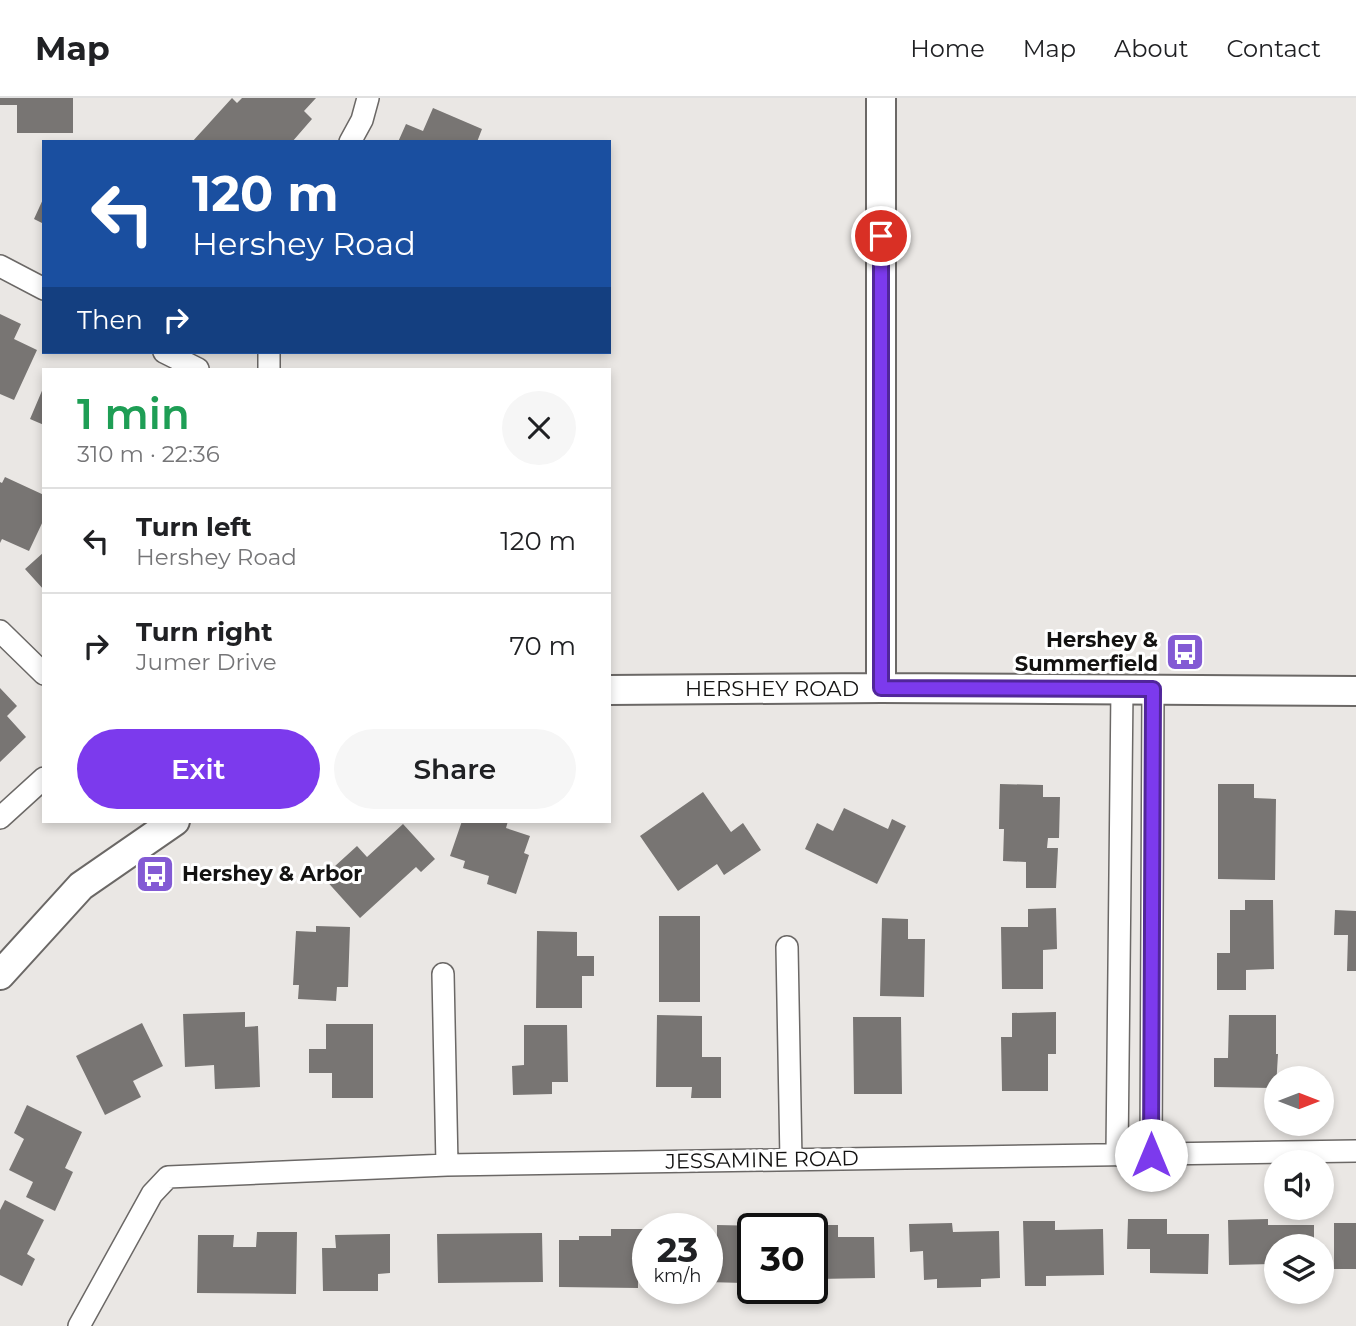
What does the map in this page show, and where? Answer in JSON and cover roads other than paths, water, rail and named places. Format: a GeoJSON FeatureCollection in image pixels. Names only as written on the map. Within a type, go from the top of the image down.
{"type":"FeatureCollection","features":[{"type":"Feature","properties":{"kind":"main road"},"geometry":{"type":"LineString","coordinates":[[881,98],[881,688]]}},
{"type":"Feature","properties":{"kind":"main road","name":"HERSHEY ROAD"},"geometry":{"type":"LineString","coordinates":[[611,690],[881,688],[1356,691]]}},
{"type":"Feature","properties":{"kind":"main road"},"geometry":{"type":"LineString","coordinates":[[0,975],[81,886],[163,824]]}},
{"type":"Feature","properties":{"kind":"street"},"geometry":{"type":"LineString","coordinates":[[351,140],[362,120],[368,98]]}},
{"type":"Feature","properties":{"kind":"street"},"geometry":{"type":"LineString","coordinates":[[0,266],[42,288]]}},
{"type":"Feature","properties":{"kind":"street"},"geometry":{"type":"LineString","coordinates":[[168,354],[196,368]]}},
{"type":"Feature","properties":{"kind":"street"},"geometry":{"type":"LineString","coordinates":[[0,631],[42,672]]}},
{"type":"Feature","properties":{"kind":"street"},"geometry":{"type":"LineString","coordinates":[[1117,1156],[1122,689]]}},
{"type":"Feature","properties":{"kind":"street"},"geometry":{"type":"LineString","coordinates":[[1151,1155],[1153,689]]}},
{"type":"Feature","properties":{"kind":"street"},"geometry":{"type":"LineString","coordinates":[[0,818],[42,780]]}},
{"type":"Feature","properties":{"kind":"street"},"geometry":{"type":"LineString","coordinates":[[1119,890],[1152,889]]}},
{"type":"Feature","properties":{"kind":"street"},"geometry":{"type":"LineString","coordinates":[[788,947],[791,1160]]}},
{"type":"Feature","properties":{"kind":"street"},"geometry":{"type":"LineString","coordinates":[[443,974],[447,1165]]}},
{"type":"Feature","properties":{"kind":"street","name":"JESSAMINE ROAD"},"geometry":{"type":"LineString","coordinates":[[79,1326],[152,1194],[168,1177],[447,1165],[1356,1150]]}},
{"type":"Feature","properties":{"kind":"place","name":"Hershey & Summerfield"},"geometry":{"type":"Point","coordinates":[1185,652]}},
{"type":"Feature","properties":{"kind":"place","name":"Hershey & Arbor"},"geometry":{"type":"Point","coordinates":[155,874]}}]}
